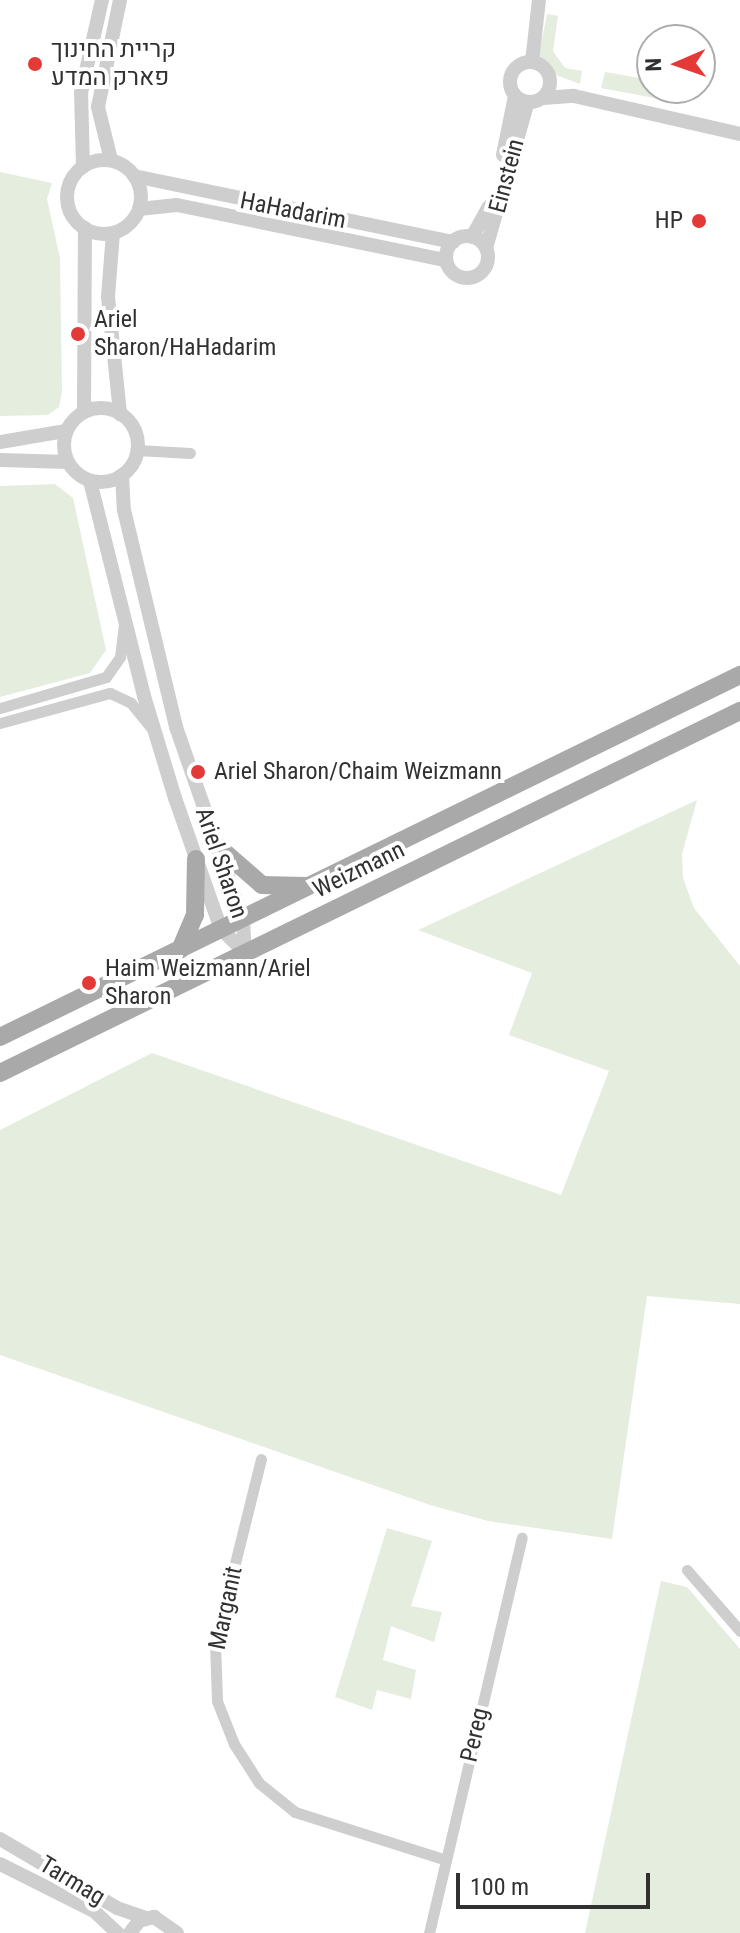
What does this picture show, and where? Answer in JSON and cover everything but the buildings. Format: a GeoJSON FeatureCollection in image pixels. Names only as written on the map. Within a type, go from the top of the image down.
{"type":"FeatureCollection","features":[{"type":"Feature","properties":{"kind":"main road","name":"Weizmann"},"geometry":{"type":"LineString","coordinates":[[0,1037],[740,675]]}},
{"type":"Feature","properties":{"kind":"main road","name":"Weizmann"},"geometry":{"type":"LineString","coordinates":[[0,1073],[740,711]]}},
{"type":"Feature","properties":{"kind":"main road"},"geometry":{"type":"LineString","coordinates":[[215,844],[262,885],[312,885]]}},
{"type":"Feature","properties":{"kind":"main road"},"geometry":{"type":"LineString","coordinates":[[180,950],[195,915],[196,859]]}},
{"type":"Feature","properties":{"kind":"street"},"geometry":{"type":"LineString","coordinates":[[83,167],[81,93],[102,0]]}},
{"type":"Feature","properties":{"kind":"street"},"geometry":{"type":"LineString","coordinates":[[120,0],[98,107],[111,160],[134,176],[139,209],[113,233],[108,297],[120,414]]}},
{"type":"Feature","properties":{"kind":"street"},"geometry":{"type":"LineString","coordinates":[[539,0],[532,62],[544,67],[550,82],[574,96]]}},
{"type":"Feature","properties":{"kind":"street","name":"Einstein"},"geometry":{"type":"LineString","coordinates":[[522,99],[509,83],[513,70],[532,62]]}},
{"type":"Feature","properties":{"kind":"street"},"geometry":{"type":"LineString","coordinates":[[543,98],[550,82]]}},
{"type":"Feature","properties":{"kind":"street"},"geometry":{"type":"LineString","coordinates":[[522,99],[574,96],[740,134]]}},
{"type":"Feature","properties":{"kind":"street","name":"Einstein"},"geometry":{"type":"LineString","coordinates":[[472,237],[485,221],[522,99]]}},
{"type":"Feature","properties":{"kind":"street","name":"Einstein"},"geometry":{"type":"LineString","coordinates":[[486,248],[522,99]]}},
{"type":"Feature","properties":{"kind":"street"},"geometry":{"type":"LineString","coordinates":[[84,412],[85,228],[68,202],[71,180],[83,167],[111,160]]}},
{"type":"Feature","properties":{"kind":"street","name":"HaHadarim"},"geometry":{"type":"LineString","coordinates":[[134,176],[453,242]]}},
{"type":"Feature","properties":{"kind":"street","name":"HaHadarim"},"geometry":{"type":"LineString","coordinates":[[139,209],[177,205],[446,260]]}},
{"type":"Feature","properties":{"kind":"street"},"geometry":{"type":"LineString","coordinates":[[85,228],[113,233]]}},
{"type":"Feature","properties":{"kind":"street"},"geometry":{"type":"LineString","coordinates":[[472,237],[486,248],[486,268],[472,278],[453,273],[446,260],[453,242],[472,237]]}},
{"type":"Feature","properties":{"kind":"street"},"geometry":{"type":"LineString","coordinates":[[0,442],[66,431],[84,412],[102,408],[120,414],[134,429],[137,450],[122,475],[90,481],[68,462],[0,460]]}},
{"type":"Feature","properties":{"kind":"street"},"geometry":{"type":"LineString","coordinates":[[66,431],[68,462]]}},
{"type":"Feature","properties":{"kind":"street"},"geometry":{"type":"LineString","coordinates":[[137,450],[190,453]]}},
{"type":"Feature","properties":{"kind":"street","name":"Ariel Sharon"},"geometry":{"type":"LineString","coordinates":[[122,475],[124,510],[176,727],[243,919],[245,952]]}},
{"type":"Feature","properties":{"kind":"street","name":"Ariel Sharon"},"geometry":{"type":"LineString","coordinates":[[90,481],[154,732],[221,929],[245,952]]}},
{"type":"Feature","properties":{"kind":"street"},"geometry":{"type":"LineString","coordinates":[[0,708],[106,677],[120,657],[124,618]]}},
{"type":"Feature","properties":{"kind":"street"},"geometry":{"type":"LineString","coordinates":[[0,723],[110,693],[131,703],[154,732]]}},
{"type":"Feature","properties":{"kind":"street","name":"Marganit"},"geometry":{"type":"LineString","coordinates":[[261,1459],[215,1643],[217,1701],[234,1744],[259,1783],[295,1812],[446,1860]]}},
{"type":"Feature","properties":{"kind":"street","name":"Pereg"},"geometry":{"type":"LineString","coordinates":[[429,1933],[522,1538]]}},
{"type":"Feature","properties":{"kind":"street"},"geometry":{"type":"LineString","coordinates":[[687,1570],[740,1631]]}},
{"type":"Feature","properties":{"kind":"street","name":"Tarmag"},"geometry":{"type":"LineString","coordinates":[[0,1839],[117,1908],[146,1918],[162,1918],[176,1932]]}},
{"type":"Feature","properties":{"kind":"street","name":"Tarmag"},"geometry":{"type":"LineString","coordinates":[[0,1864],[94,1911],[118,1933]]}},
{"type":"Feature","properties":{"kind":"street"},"geometry":{"type":"LineString","coordinates":[[130,1933],[146,1918]]}},
{"type":"Feature","properties":{"kind":"shaded area"},"geometry":{"type":"Polygon","coordinates":[[[547,14],[558,16],[553,51],[565,68],[582,71],[580,84],[548,72],[539,54],[547,14]]]}},
{"type":"Feature","properties":{"kind":"shaded area"},"geometry":{"type":"Polygon","coordinates":[[[605,72],[636,77],[636,95],[601,88],[605,72]]]}},
{"type":"Feature","properties":{"kind":"shaded area"},"geometry":{"type":"Polygon","coordinates":[[[0,172],[52,183],[47,199],[60,258],[62,392],[59,407],[48,415],[0,416],[0,172]]]}},
{"type":"Feature","properties":{"kind":"shaded area"},"geometry":{"type":"Polygon","coordinates":[[[55,484],[73,498],[106,650],[90,673],[0,697],[0,486],[55,484]]]}},
{"type":"Feature","properties":{"kind":"shaded area"},"geometry":{"type":"Polygon","coordinates":[[[697,800],[682,854],[683,878],[694,908],[740,966],[740,1304],[647,1296],[612,1539],[488,1521],[430,1505],[0,1355],[0,1130],[152,1053],[561,1195],[609,1071],[509,1035],[532,973],[418,930],[697,800]]]}},
{"type":"Feature","properties":{"kind":"shaded area"},"geometry":{"type":"Polygon","coordinates":[[[387,1528],[432,1541],[411,1606],[442,1612],[434,1642],[391,1626],[383,1660],[416,1670],[411,1699],[377,1690],[372,1710],[335,1697],[387,1528]]]}},
{"type":"Feature","properties":{"kind":"shaded area"},"geometry":{"type":"Polygon","coordinates":[[[661,1581],[687,1587],[740,1649],[740,1933],[585,1933],[661,1581]]]}},
{"type":"Feature","properties":{"kind":"place","name":"קריית החינוך פארק המדע"},"geometry":{"type":"Point","coordinates":[35,64]}},
{"type":"Feature","properties":{"kind":"place","name":"HP"},"geometry":{"type":"Point","coordinates":[699,221]}},
{"type":"Feature","properties":{"kind":"place","name":"Ariel Sharon/HaHadarim"},"geometry":{"type":"Point","coordinates":[78,334]}},
{"type":"Feature","properties":{"kind":"place","name":"Ariel Sharon/Chaim Weizmann"},"geometry":{"type":"Point","coordinates":[198,772]}},
{"type":"Feature","properties":{"kind":"place","name":"Haim Weizmann/Ariel Sharon"},"geometry":{"type":"Point","coordinates":[89,983]}}]}
